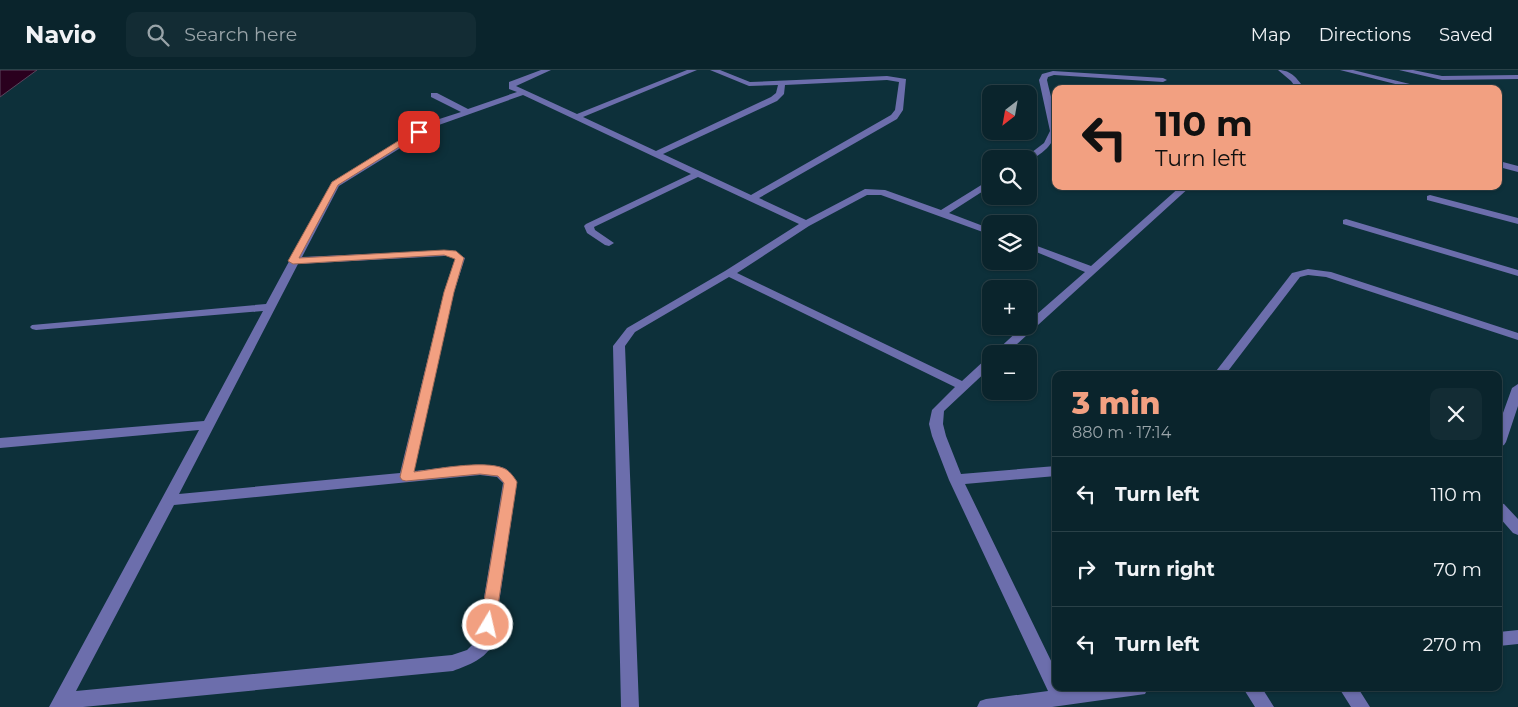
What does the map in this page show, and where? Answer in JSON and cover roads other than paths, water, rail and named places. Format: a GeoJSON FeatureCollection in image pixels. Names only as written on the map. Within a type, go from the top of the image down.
{"type":"FeatureCollection","features":[{"type":"Feature","properties":{"kind":"street"},"geometry":{"type":"LineString","coordinates":[[547,70],[512,84],[512,87],[806,224]]}},
{"type":"Feature","properties":{"kind":"street"},"geometry":{"type":"LineString","coordinates":[[577,117],[693,70]]}},
{"type":"Feature","properties":{"kind":"street"},"geometry":{"type":"LineString","coordinates":[[714,70],[749,84],[887,78],[903,81],[899,110],[894,116],[751,199]]}},
{"type":"Feature","properties":{"kind":"street"},"geometry":{"type":"LineString","coordinates":[[1157,70],[1166,85]]}},
{"type":"Feature","properties":{"kind":"street"},"geometry":{"type":"LineString","coordinates":[[1282,70],[1294,79],[1298,85]]}},
{"type":"Feature","properties":{"kind":"street"},"geometry":{"type":"LineString","coordinates":[[1344,70],[1409,85]]}},
{"type":"Feature","properties":{"kind":"street"},"geometry":{"type":"LineString","coordinates":[[1403,70],[1442,78],[1518,77]]}},
{"type":"Feature","properties":{"kind":"street"},"geometry":{"type":"LineString","coordinates":[[1052,122],[1043,80],[1045,76],[1053,73],[1164,80]]}},
{"type":"Feature","properties":{"kind":"street"},"geometry":{"type":"LineString","coordinates":[[657,154],[774,99],[780,94],[782,83]]}},
{"type":"Feature","properties":{"kind":"street"},"geometry":{"type":"LineString","coordinates":[[60,704],[334,184],[433,124],[522,92]]}},
{"type":"Feature","properties":{"kind":"street"},"geometry":{"type":"LineString","coordinates":[[434,95],[467,112]]}},
{"type":"Feature","properties":{"kind":"street"},"geometry":{"type":"LineString","coordinates":[[1037,152],[1048,144],[1052,135]]}},
{"type":"Feature","properties":{"kind":"street"},"geometry":{"type":"LineString","coordinates":[[1502,165],[1518,169]]}},
{"type":"Feature","properties":{"kind":"street"},"geometry":{"type":"LineString","coordinates":[[609,243],[590,231],[589,226],[698,174]]}},
{"type":"Feature","properties":{"kind":"street"},"geometry":{"type":"LineString","coordinates":[[942,214],[982,188]]}},
{"type":"Feature","properties":{"kind":"street"},"geometry":{"type":"LineString","coordinates":[[1009,345],[1183,190]]}},
{"type":"Feature","properties":{"kind":"street"},"geometry":{"type":"LineString","coordinates":[[630,707],[619,346],[631,330],[729,273],[806,224],[865,192],[882,192],[982,229]]}},
{"type":"Feature","properties":{"kind":"street"},"geometry":{"type":"LineString","coordinates":[[1430,198],[1518,221]]}},
{"type":"Feature","properties":{"kind":"street"},"geometry":{"type":"LineString","coordinates":[[1346,222],[1518,273]]}},
{"type":"Feature","properties":{"kind":"street"},"geometry":{"type":"LineString","coordinates":[[1037,249],[1093,271]]}},
{"type":"Feature","properties":{"kind":"street"},"geometry":{"type":"LineString","coordinates":[[293,261],[444,252],[452,253],[460,258],[449,292],[406,477]]}},
{"type":"Feature","properties":{"kind":"street"},"geometry":{"type":"LineString","coordinates":[[1221,371],[1296,275],[1308,272],[1327,274],[1518,337]]}},
{"type":"Feature","properties":{"kind":"street"},"geometry":{"type":"LineString","coordinates":[[729,273],[963,386]]}},
{"type":"Feature","properties":{"kind":"street"},"geometry":{"type":"LineString","coordinates":[[36,326],[270,307]]}},
{"type":"Feature","properties":{"kind":"street"},"geometry":{"type":"LineString","coordinates":[[982,369],[938,410],[936,424],[956,480],[1052,680]]}},
{"type":"Feature","properties":{"kind":"street"},"geometry":{"type":"LineString","coordinates":[[1502,433],[1518,388]]}},
{"type":"Feature","properties":{"kind":"street"},"geometry":{"type":"LineString","coordinates":[[0,443],[208,425]]}},
{"type":"Feature","properties":{"kind":"street"},"geometry":{"type":"LineString","coordinates":[[60,704],[453,663],[473,655],[485,642],[510,482],[501,472],[480,470],[169,500]]}},
{"type":"Feature","properties":{"kind":"street"},"geometry":{"type":"LineString","coordinates":[[956,480],[1052,471]]}},
{"type":"Feature","properties":{"kind":"street"},"geometry":{"type":"LineString","coordinates":[[1502,511],[1518,529]]}},
{"type":"Feature","properties":{"kind":"street"},"geometry":{"type":"LineString","coordinates":[[1057,691],[1060,697]]}},
{"type":"Feature","properties":{"kind":"street"},"geometry":{"type":"LineString","coordinates":[[986,707],[1113,691]]}},
{"type":"Feature","properties":{"kind":"street"},"geometry":{"type":"LineString","coordinates":[[1254,691],[1265,707]]}},
{"type":"Feature","properties":{"kind":"street"},"geometry":{"type":"LineString","coordinates":[[1350,691],[1361,707]]}}]}
